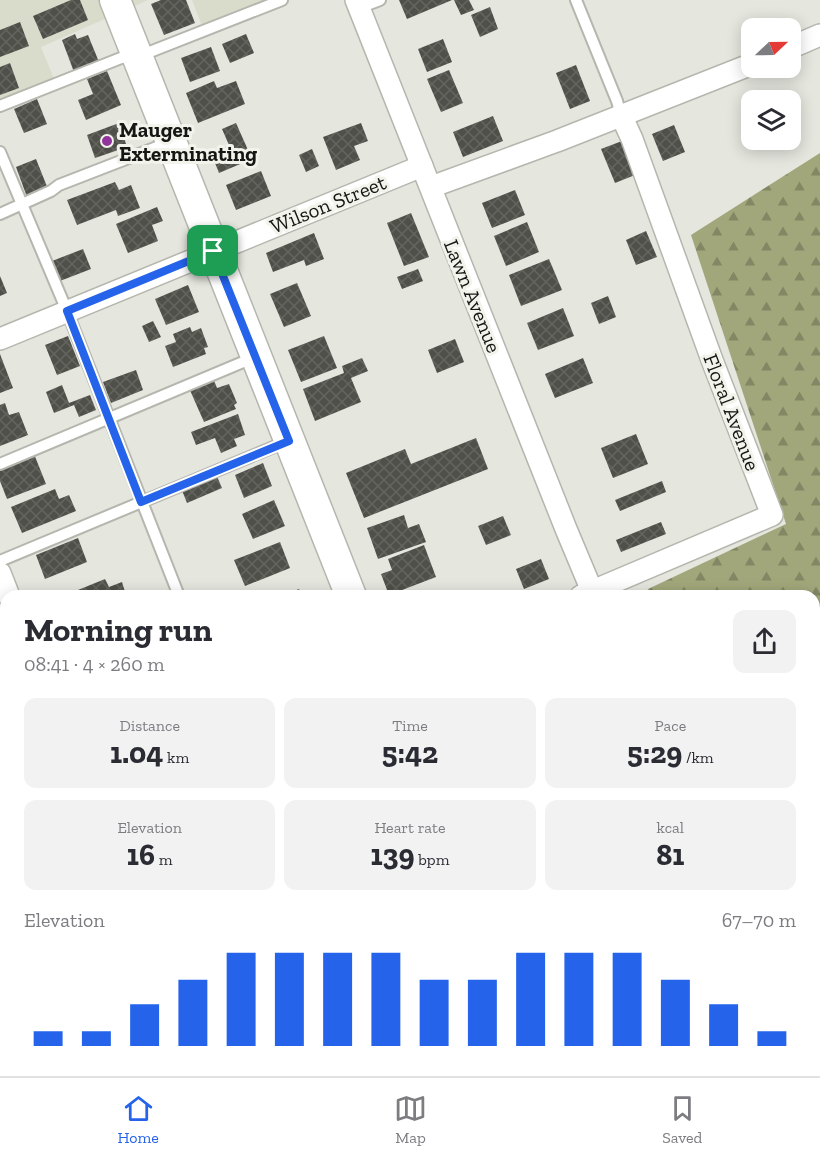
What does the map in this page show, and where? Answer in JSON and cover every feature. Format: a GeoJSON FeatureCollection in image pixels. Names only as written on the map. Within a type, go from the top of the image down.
{"type":"FeatureCollection","features":[{"type":"Feature","properties":{"kind":"main road"},"geometry":{"type":"LineString","coordinates":[[115,0],[349,590]]}},
{"type":"Feature","properties":{"kind":"street","name":"Lawn Avenue"},"geometry":{"type":"LineString","coordinates":[[358,4],[566,530],[586,590]]}},
{"type":"Feature","properties":{"kind":"street"},"geometry":{"type":"LineString","coordinates":[[801,43],[820,35]]}},
{"type":"Feature","properties":{"kind":"street"},"geometry":{"type":"LineString","coordinates":[[431,188],[741,68]]}},
{"type":"Feature","properties":{"kind":"street","name":"Floral Avenue"},"geometry":{"type":"LineString","coordinates":[[594,590],[772,515],[712,360],[648,180],[621,115]]}},
{"type":"Feature","properties":{"kind":"street","name":"Wilson Street"},"geometry":{"type":"LineString","coordinates":[[0,339],[422,166]]}},
{"type":"Feature","properties":{"kind":"street"},"geometry":{"type":"LineString","coordinates":[[0,573],[7,590]]}},
{"type":"Feature","properties":{"kind":"lane"},"geometry":{"type":"LineString","coordinates":[[0,106],[121,58],[137,57],[282,0]]}},
{"type":"Feature","properties":{"kind":"lane"},"geometry":{"type":"LineString","coordinates":[[358,4],[380,0]]}},
{"type":"Feature","properties":{"kind":"lane"},"geometry":{"type":"LineString","coordinates":[[576,0],[621,115]]}},
{"type":"Feature","properties":{"kind":"lane"},"geometry":{"type":"LineString","coordinates":[[0,214],[51,191],[59,184],[170,142]]}},
{"type":"Feature","properties":{"kind":"lane"},"geometry":{"type":"LineString","coordinates":[[0,152],[67,311],[177,590]]}},
{"type":"Feature","properties":{"kind":"lane"},"geometry":{"type":"LineString","coordinates":[[0,464],[255,357]]}},
{"type":"Feature","properties":{"kind":"lane"},"geometry":{"type":"LineString","coordinates":[[0,561],[289,441]]}},
{"type":"Feature","properties":{"kind":"shaded area"},"geometry":{"type":"Polygon","coordinates":[[[0,0],[148,0],[41,47],[56,84],[0,107],[0,0]]]}},
{"type":"Feature","properties":{"kind":"shaded area"},"geometry":{"type":"Polygon","coordinates":[[[192,0],[282,0],[204,31],[192,0]]]}},
{"type":"Feature","properties":{"kind":"green space"},"geometry":{"type":"Polygon","coordinates":[[[820,153],[820,590],[648,590],[786,524],[691,235],[820,153]]]}},
{"type":"Feature","properties":{"kind":"building"},"geometry":{"type":"Polygon","coordinates":[[[71,0],[80,0],[88,20],[43,39],[33,16],[71,0]]]}},
{"type":"Feature","properties":{"kind":"building"},"geometry":{"type":"Polygon","coordinates":[[[161,0],[186,0],[195,23],[164,35],[151,4],[161,0]]]}},
{"type":"Feature","properties":{"kind":"building"},"geometry":{"type":"Polygon","coordinates":[[[399,0],[452,0],[407,19],[399,0]]]}},
{"type":"Feature","properties":{"kind":"building"},"geometry":{"type":"Polygon","coordinates":[[[454,0],[469,0],[474,10],[461,15],[454,0]]]}},
{"type":"Feature","properties":{"kind":"building"},"geometry":{"type":"Polygon","coordinates":[[[490,7],[498,29],[480,37],[471,15],[490,7]]]}},
{"type":"Feature","properties":{"kind":"building"},"geometry":{"type":"Polygon","coordinates":[[[20,22],[29,46],[0,57],[0,30],[20,22]]]}},
{"type":"Feature","properties":{"kind":"building"},"geometry":{"type":"Polygon","coordinates":[[[75,34],[77,39],[88,35],[99,62],[74,72],[62,40],[75,34]]]}},
{"type":"Feature","properties":{"kind":"building"},"geometry":{"type":"Polygon","coordinates":[[[246,34],[254,53],[230,63],[222,44],[246,34]]]}},
{"type":"Feature","properties":{"kind":"building"},"geometry":{"type":"Polygon","coordinates":[[[443,39],[452,62],[427,72],[418,49],[443,39]]]}},
{"type":"Feature","properties":{"kind":"building"},"geometry":{"type":"Polygon","coordinates":[[[211,47],[220,71],[190,82],[181,58],[211,47]]]}},
{"type":"Feature","properties":{"kind":"building"},"geometry":{"type":"Polygon","coordinates":[[[10,63],[19,88],[0,95],[0,67],[10,63]]]}},
{"type":"Feature","properties":{"kind":"building"},"geometry":{"type":"Polygon","coordinates":[[[576,65],[590,101],[570,109],[556,73],[576,65]]]}},
{"type":"Feature","properties":{"kind":"building"},"geometry":{"type":"Polygon","coordinates":[[[449,70],[463,103],[441,112],[427,79],[449,70]]]}},
{"type":"Feature","properties":{"kind":"building"},"geometry":{"type":"Polygon","coordinates":[[[107,71],[121,105],[86,120],[78,100],[93,94],[87,79],[107,71]]]}},
{"type":"Feature","properties":{"kind":"building"},"geometry":{"type":"Polygon","coordinates":[[[214,81],[217,88],[236,81],[245,104],[198,123],[186,93],[214,81]]]}},
{"type":"Feature","properties":{"kind":"building"},"geometry":{"type":"Polygon","coordinates":[[[37,99],[47,124],[24,133],[14,109],[37,99]]]}},
{"type":"Feature","properties":{"kind":"building"},"geometry":{"type":"Polygon","coordinates":[[[493,116],[503,141],[463,157],[453,132],[493,116]]]}},
{"type":"Feature","properties":{"kind":"building","name":"Mauger Exterminating"},"geometry":{"type":"Polygon","coordinates":[[[119,123],[127,147],[95,158],[87,135],[119,123]]]}},
{"type":"Feature","properties":{"kind":"building"},"geometry":{"type":"Polygon","coordinates":[[[236,123],[252,159],[219,173],[211,153],[229,145],[222,129],[236,123]]]}},
{"type":"Feature","properties":{"kind":"building"},"geometry":{"type":"Polygon","coordinates":[[[361,123],[368,141],[354,146],[360,160],[336,170],[323,137],[361,123]]]}},
{"type":"Feature","properties":{"kind":"building"},"geometry":{"type":"Polygon","coordinates":[[[674,125],[685,152],[663,161],[652,134],[674,125]]]}},
{"type":"Feature","properties":{"kind":"building"},"geometry":{"type":"Polygon","coordinates":[[[622,141],[635,175],[615,183],[601,149],[622,141]]]}},
{"type":"Feature","properties":{"kind":"building"},"geometry":{"type":"Polygon","coordinates":[[[312,149],[319,166],[306,172],[299,155],[312,149]]]}},
{"type":"Feature","properties":{"kind":"building"},"geometry":{"type":"Polygon","coordinates":[[[36,159],[48,189],[27,197],[16,167],[36,159]]]}},
{"type":"Feature","properties":{"kind":"building"},"geometry":{"type":"Polygon","coordinates":[[[261,171],[271,196],[236,210],[226,185],[261,171]]]}},
{"type":"Feature","properties":{"kind":"building"},"geometry":{"type":"Polygon","coordinates":[[[115,182],[119,190],[131,185],[140,208],[118,216],[116,210],[77,225],[67,200],[115,182]]]}},
{"type":"Feature","properties":{"kind":"building"},"geometry":{"type":"Polygon","coordinates":[[[515,190],[525,215],[492,228],[482,203],[515,190]]]}},
{"type":"Feature","properties":{"kind":"building"},"geometry":{"type":"Polygon","coordinates":[[[157,207],[163,221],[152,225],[158,241],[128,253],[116,224],[157,207]]]}},
{"type":"Feature","properties":{"kind":"building"},"geometry":{"type":"Polygon","coordinates":[[[411,213],[429,257],[404,266],[387,223],[411,213]]]}},
{"type":"Feature","properties":{"kind":"building"},"geometry":{"type":"Polygon","coordinates":[[[527,222],[539,252],[506,266],[494,236],[527,222]]]}},
{"type":"Feature","properties":{"kind":"building"},"geometry":{"type":"Polygon","coordinates":[[[646,231],[657,257],[636,265],[626,240],[646,231]]]}},
{"type":"Feature","properties":{"kind":"building"},"geometry":{"type":"Polygon","coordinates":[[[314,233],[324,259],[306,266],[304,260],[273,272],[266,253],[314,233]]]}},
{"type":"Feature","properties":{"kind":"building"},"geometry":{"type":"Polygon","coordinates":[[[83,249],[91,269],[60,281],[52,261],[83,249]]]}},
{"type":"Feature","properties":{"kind":"building"},"geometry":{"type":"Polygon","coordinates":[[[549,259],[562,290],[521,306],[509,275],[549,259]]]}},
{"type":"Feature","properties":{"kind":"building"},"geometry":{"type":"Polygon","coordinates":[[[418,269],[423,281],[402,289],[397,277],[418,269]]]}},
{"type":"Feature","properties":{"kind":"building"},"geometry":{"type":"Polygon","coordinates":[[[0,276],[7,293],[0,296],[0,276]]]}},
{"type":"Feature","properties":{"kind":"building"},"geometry":{"type":"Polygon","coordinates":[[[297,283],[311,316],[284,327],[270,294],[297,283]]]}},
{"type":"Feature","properties":{"kind":"building"},"geometry":{"type":"Polygon","coordinates":[[[188,285],[199,312],[166,325],[155,299],[188,285]]]}},
{"type":"Feature","properties":{"kind":"building"},"geometry":{"type":"Polygon","coordinates":[[[608,296],[616,317],[599,324],[591,303],[608,296]]]}},
{"type":"Feature","properties":{"kind":"building"},"geometry":{"type":"Polygon","coordinates":[[[563,308],[574,336],[538,350],[527,323],[563,308]]]}},
{"type":"Feature","properties":{"kind":"building"},"geometry":{"type":"Polygon","coordinates":[[[153,321],[161,337],[149,342],[142,326],[153,321]]]}},
{"type":"Feature","properties":{"kind":"building"},"geometry":{"type":"Polygon","coordinates":[[[190,327],[192,332],[201,328],[208,347],[204,348],[206,354],[173,367],[165,346],[176,342],[173,334],[190,327]]]}},
{"type":"Feature","properties":{"kind":"building"},"geometry":{"type":"Polygon","coordinates":[[[68,336],[80,366],[57,375],[45,345],[68,336]]]}},
{"type":"Feature","properties":{"kind":"building"},"geometry":{"type":"Polygon","coordinates":[[[324,336],[337,368],[301,382],[288,350],[324,336]]]}},
{"type":"Feature","properties":{"kind":"building"},"geometry":{"type":"Polygon","coordinates":[[[455,339],[464,362],[437,373],[428,350],[455,339]]]}},
{"type":"Feature","properties":{"kind":"building"},"geometry":{"type":"Polygon","coordinates":[[[0,354],[13,388],[0,393],[0,354]]]}},
{"type":"Feature","properties":{"kind":"building"},"geometry":{"type":"Polygon","coordinates":[[[362,358],[368,371],[351,378],[361,402],[315,421],[303,389],[344,373],[342,366],[362,358]]]}},
{"type":"Feature","properties":{"kind":"building"},"geometry":{"type":"Polygon","coordinates":[[[583,358],[593,383],[555,398],[545,374],[583,358]]]}},
{"type":"Feature","properties":{"kind":"building"},"geometry":{"type":"Polygon","coordinates":[[[136,370],[143,390],[111,403],[103,382],[136,370]]]}},
{"type":"Feature","properties":{"kind":"building"},"geometry":{"type":"Polygon","coordinates":[[[213,378],[217,388],[229,384],[237,403],[234,405],[236,409],[204,422],[189,388],[213,378]]]}},
{"type":"Feature","properties":{"kind":"building"},"geometry":{"type":"Polygon","coordinates":[[[62,385],[69,403],[90,395],[96,410],[79,417],[74,405],[54,413],[46,392],[62,385]]]}},
{"type":"Feature","properties":{"kind":"building"},"geometry":{"type":"Polygon","coordinates":[[[5,403],[9,415],[19,412],[28,435],[0,446],[0,405],[5,403]]]}},
{"type":"Feature","properties":{"kind":"building"},"geometry":{"type":"Polygon","coordinates":[[[238,414],[245,435],[234,439],[237,446],[221,453],[215,438],[196,445],[191,432],[238,414]]]}},
{"type":"Feature","properties":{"kind":"building"},"geometry":{"type":"Polygon","coordinates":[[[636,434],[648,464],[613,478],[601,448],[636,434]]]}},
{"type":"Feature","properties":{"kind":"building"},"geometry":{"type":"Polygon","coordinates":[[[476,438],[488,469],[364,518],[346,473],[405,449],[411,464],[476,438]]]}},
{"type":"Feature","properties":{"kind":"building"},"geometry":{"type":"Polygon","coordinates":[[[34,454],[46,484],[7,499],[0,481],[0,467],[34,454]]]}},
{"type":"Feature","properties":{"kind":"building"},"geometry":{"type":"Polygon","coordinates":[[[263,463],[272,486],[244,498],[235,475],[263,463]]]}},
{"type":"Feature","properties":{"kind":"building"},"geometry":{"type":"Polygon","coordinates":[[[216,474],[222,488],[187,503],[181,488],[216,474]]]}},
{"type":"Feature","properties":{"kind":"building"},"geometry":{"type":"Polygon","coordinates":[[[662,481],[666,492],[620,511],[615,500],[662,481]]]}},
{"type":"Feature","properties":{"kind":"building"},"geometry":{"type":"Polygon","coordinates":[[[55,489],[59,499],[69,495],[76,511],[22,533],[11,507],[55,489]]]}},
{"type":"Feature","properties":{"kind":"building"},"geometry":{"type":"Polygon","coordinates":[[[274,500],[285,526],[253,539],[242,514],[274,500]]]}},
{"type":"Feature","properties":{"kind":"building"},"geometry":{"type":"Polygon","coordinates":[[[404,515],[408,528],[419,524],[426,542],[378,559],[367,528],[404,515]]]}},
{"type":"Feature","properties":{"kind":"building"},"geometry":{"type":"Polygon","coordinates":[[[503,516],[511,535],[486,545],[478,526],[503,516]]]}},
{"type":"Feature","properties":{"kind":"building"},"geometry":{"type":"Polygon","coordinates":[[[661,522],[666,534],[621,552],[616,540],[661,522]]]}},
{"type":"Feature","properties":{"kind":"building"},"geometry":{"type":"Polygon","coordinates":[[[78,538],[87,562],[45,579],[36,555],[78,538]]]}},
{"type":"Feature","properties":{"kind":"building"},"geometry":{"type":"Polygon","coordinates":[[[280,542],[290,568],[245,586],[234,560],[280,542]]]}},
{"type":"Feature","properties":{"kind":"building"},"geometry":{"type":"Polygon","coordinates":[[[424,545],[436,577],[402,590],[387,590],[381,574],[392,570],[388,559],[424,545]]]}},
{"type":"Feature","properties":{"kind":"building"},"geometry":{"type":"Polygon","coordinates":[[[541,559],[549,579],[524,589],[516,569],[541,559]]]}},
{"type":"Feature","properties":{"kind":"building"},"geometry":{"type":"Polygon","coordinates":[[[105,579],[109,587],[122,582],[124,590],[78,590],[105,579]]]}},
{"type":"Feature","properties":{"kind":"place","name":"Mauger Exterminating"},"geometry":{"type":"Point","coordinates":[107,141]}},
{"type":"Feature","properties":{"kind":"route"},"geometry":{"type":"LineString","coordinates":[[213,251],[289,441],[141,502],[67,311],[213,251]]}}]}
